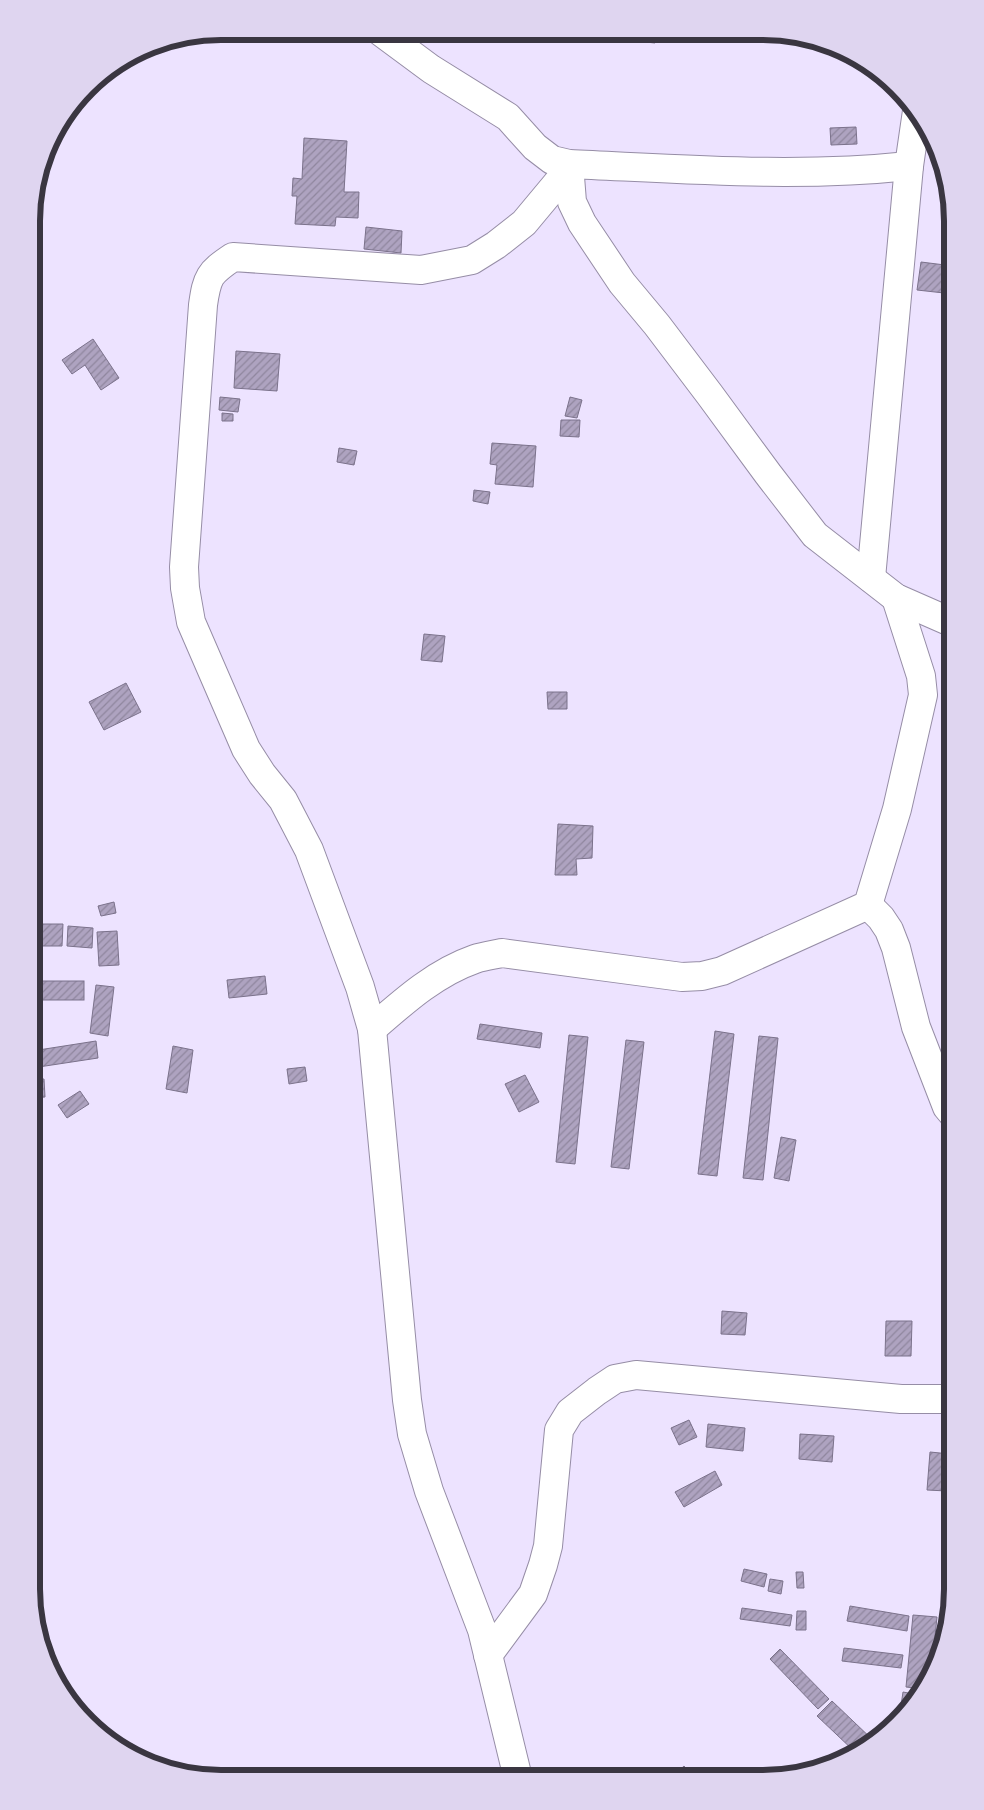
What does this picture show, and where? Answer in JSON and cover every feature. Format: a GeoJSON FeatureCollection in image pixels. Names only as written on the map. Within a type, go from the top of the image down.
{"type":"FeatureCollection","features":[{"type":"Feature","properties":{"kind":"street"},"geometry":{"type":"LineString","coordinates":[[392,40],[431,69],[508,117],[535,147],[552,160],[569,166],[792,173],[909,166]]}},
{"type":"Feature","properties":{"kind":"street"},"geometry":{"type":"LineString","coordinates":[[870,578],[909,166],[915,122]]}},
{"type":"Feature","properties":{"kind":"street"},"geometry":{"type":"LineString","coordinates":[[569,166],[572,202],[582,223],[622,283],[687,364],[815,535],[896,598],[944,619]]}},
{"type":"Feature","properties":{"kind":"street"},"geometry":{"type":"LineString","coordinates":[[516,1770],[482,1630],[429,1491],[412,1434],[406,1400],[372,1028],[360,987],[309,850],[283,800],[262,774],[246,749],[191,622],[185,588],[184,567],[205,292],[209,277],[218,267],[233,257],[421,270],[472,260],[496,245],[524,223],[569,166]]}},
{"type":"Feature","properties":{"kind":"street"},"geometry":{"type":"LineString","coordinates":[[372,1028],[419,989],[438,976],[476,959],[502,953],[682,977],[702,976],[722,971],[868,904],[897,809],[923,696],[921,676],[896,598]]}},
{"type":"Feature","properties":{"kind":"street"},"geometry":{"type":"LineString","coordinates":[[868,904],[881,918],[892,939],[916,1027],[944,1100]]}},
{"type":"Feature","properties":{"kind":"street"},"geometry":{"type":"LineString","coordinates":[[488,1655],[532,1594],[543,1565],[548,1546],[558,1430],[570,1412],[615,1380],[636,1375],[901,1399],[944,1399]]}},
{"type":"Feature","properties":{"kind":"building"},"geometry":{"type":"Polygon","coordinates":[[[655,40],[655,43],[636,41],[655,40]]]}},
{"type":"Feature","properties":{"kind":"building"},"geometry":{"type":"Polygon","coordinates":[[[856,127],[857,144],[831,145],[830,128],[856,127]]]}},
{"type":"Feature","properties":{"kind":"building"},"geometry":{"type":"Polygon","coordinates":[[[304,138],[347,141],[344,192],[359,192],[358,218],[336,217],[335,226],[295,224],[297,196],[292,196],[293,178],[302,179],[304,138]]]}},
{"type":"Feature","properties":{"kind":"building"},"geometry":{"type":"Polygon","coordinates":[[[366,227],[402,231],[401,253],[364,249],[366,227]]]}},
{"type":"Feature","properties":{"kind":"building"},"geometry":{"type":"Polygon","coordinates":[[[921,262],[944,265],[944,293],[917,290],[921,262]]]}},
{"type":"Feature","properties":{"kind":"building"},"geometry":{"type":"Polygon","coordinates":[[[93,339],[119,378],[101,390],[85,365],[72,374],[62,360],[93,339]]]}},
{"type":"Feature","properties":{"kind":"building"},"geometry":{"type":"Polygon","coordinates":[[[236,351],[280,354],[277,391],[234,388],[236,351]]]}},
{"type":"Feature","properties":{"kind":"building"},"geometry":{"type":"Polygon","coordinates":[[[220,397],[240,399],[238,412],[219,410],[220,397]]]}},
{"type":"Feature","properties":{"kind":"building"},"geometry":{"type":"Polygon","coordinates":[[[570,397],[582,400],[577,418],[565,416],[570,397]]]}},
{"type":"Feature","properties":{"kind":"building"},"geometry":{"type":"Polygon","coordinates":[[[222,413],[233,414],[233,421],[222,421],[222,413]]]}},
{"type":"Feature","properties":{"kind":"building"},"geometry":{"type":"Polygon","coordinates":[[[561,420],[580,420],[579,437],[560,436],[561,420]]]}},
{"type":"Feature","properties":{"kind":"building"},"geometry":{"type":"Polygon","coordinates":[[[492,443],[536,446],[533,487],[495,484],[497,465],[490,464],[492,443]]]}},
{"type":"Feature","properties":{"kind":"building"},"geometry":{"type":"Polygon","coordinates":[[[339,448],[357,451],[354,465],[337,462],[339,448]]]}},
{"type":"Feature","properties":{"kind":"building"},"geometry":{"type":"Polygon","coordinates":[[[474,490],[490,492],[488,504],[473,501],[474,490]]]}},
{"type":"Feature","properties":{"kind":"building"},"geometry":{"type":"Polygon","coordinates":[[[424,634],[445,636],[442,662],[421,660],[424,634]]]}},
{"type":"Feature","properties":{"kind":"building"},"geometry":{"type":"Polygon","coordinates":[[[126,683],[141,712],[104,730],[89,702],[126,683]]]}},
{"type":"Feature","properties":{"kind":"building"},"geometry":{"type":"Polygon","coordinates":[[[547,692],[567,692],[567,709],[548,709],[547,692]]]}},
{"type":"Feature","properties":{"kind":"building"},"geometry":{"type":"Polygon","coordinates":[[[558,824],[593,826],[592,858],[576,859],[577,875],[555,875],[558,824]]]}},
{"type":"Feature","properties":{"kind":"building"},"geometry":{"type":"Polygon","coordinates":[[[114,902],[116,913],[101,916],[98,906],[114,902]]]}},
{"type":"Feature","properties":{"kind":"building"},"geometry":{"type":"Polygon","coordinates":[[[40,924],[63,924],[62,946],[40,946],[40,924]]]}},
{"type":"Feature","properties":{"kind":"building"},"geometry":{"type":"Polygon","coordinates":[[[68,926],[93,928],[92,948],[67,946],[68,926]]]}},
{"type":"Feature","properties":{"kind":"building"},"geometry":{"type":"Polygon","coordinates":[[[117,931],[119,965],[99,966],[97,932],[117,931]]]}},
{"type":"Feature","properties":{"kind":"building"},"geometry":{"type":"Polygon","coordinates":[[[265,976],[267,994],[229,998],[227,980],[265,976]]]}},
{"type":"Feature","properties":{"kind":"building"},"geometry":{"type":"Polygon","coordinates":[[[40,981],[84,981],[84,1000],[40,1000],[40,981]]]}},
{"type":"Feature","properties":{"kind":"building"},"geometry":{"type":"Polygon","coordinates":[[[96,985],[114,987],[108,1036],[90,1033],[96,985]]]}},
{"type":"Feature","properties":{"kind":"building"},"geometry":{"type":"Polygon","coordinates":[[[480,1024],[542,1033],[540,1048],[477,1039],[480,1024]]]}},
{"type":"Feature","properties":{"kind":"building"},"geometry":{"type":"Polygon","coordinates":[[[715,1031],[734,1034],[717,1176],[698,1174],[715,1031]]]}},
{"type":"Feature","properties":{"kind":"building"},"geometry":{"type":"Polygon","coordinates":[[[569,1035],[588,1037],[575,1164],[556,1162],[569,1035]]]}},
{"type":"Feature","properties":{"kind":"building"},"geometry":{"type":"Polygon","coordinates":[[[759,1036],[778,1038],[763,1180],[743,1178],[759,1036]]]}},
{"type":"Feature","properties":{"kind":"building"},"geometry":{"type":"Polygon","coordinates":[[[626,1040],[644,1042],[629,1169],[611,1167],[626,1040]]]}},
{"type":"Feature","properties":{"kind":"building"},"geometry":{"type":"Polygon","coordinates":[[[96,1041],[98,1058],[40,1067],[40,1050],[96,1041]]]}},
{"type":"Feature","properties":{"kind":"building"},"geometry":{"type":"Polygon","coordinates":[[[173,1046],[193,1050],[187,1093],[166,1089],[173,1046]]]}},
{"type":"Feature","properties":{"kind":"building"},"geometry":{"type":"Polygon","coordinates":[[[305,1067],[307,1081],[289,1084],[287,1069],[305,1067]]]}},
{"type":"Feature","properties":{"kind":"building"},"geometry":{"type":"Polygon","coordinates":[[[525,1075],[539,1102],[519,1112],[505,1084],[525,1075]]]}},
{"type":"Feature","properties":{"kind":"building"},"geometry":{"type":"Polygon","coordinates":[[[40,1079],[44,1079],[45,1097],[40,1097],[40,1079]]]}},
{"type":"Feature","properties":{"kind":"building"},"geometry":{"type":"Polygon","coordinates":[[[80,1091],[89,1104],[67,1118],[58,1105],[80,1091]]]}},
{"type":"Feature","properties":{"kind":"building"},"geometry":{"type":"Polygon","coordinates":[[[781,1137],[796,1140],[789,1181],[774,1178],[781,1137]]]}},
{"type":"Feature","properties":{"kind":"building"},"geometry":{"type":"Polygon","coordinates":[[[722,1311],[747,1313],[745,1335],[721,1334],[722,1311]]]}},
{"type":"Feature","properties":{"kind":"building"},"geometry":{"type":"Polygon","coordinates":[[[886,1321],[912,1321],[911,1356],[885,1356],[886,1321]]]}},
{"type":"Feature","properties":{"kind":"building"},"geometry":{"type":"Polygon","coordinates":[[[689,1420],[697,1437],[679,1445],[671,1428],[689,1420]]]}},
{"type":"Feature","properties":{"kind":"building"},"geometry":{"type":"Polygon","coordinates":[[[708,1424],[745,1428],[743,1451],[706,1447],[708,1424]]]}},
{"type":"Feature","properties":{"kind":"building"},"geometry":{"type":"Polygon","coordinates":[[[800,1434],[834,1436],[832,1462],[799,1459],[800,1434]]]}},
{"type":"Feature","properties":{"kind":"building"},"geometry":{"type":"Polygon","coordinates":[[[930,1452],[944,1453],[944,1491],[927,1490],[930,1452]]]}},
{"type":"Feature","properties":{"kind":"building"},"geometry":{"type":"Polygon","coordinates":[[[715,1471],[722,1485],[684,1507],[675,1492],[715,1471]]]}},
{"type":"Feature","properties":{"kind":"building"},"geometry":{"type":"Polygon","coordinates":[[[744,1569],[767,1574],[764,1587],[741,1581],[744,1569]]]}},
{"type":"Feature","properties":{"kind":"building"},"geometry":{"type":"Polygon","coordinates":[[[796,1572],[803,1572],[804,1588],[797,1588],[796,1572]]]}},
{"type":"Feature","properties":{"kind":"building"},"geometry":{"type":"Polygon","coordinates":[[[770,1579],[783,1581],[781,1594],[768,1591],[770,1579]]]}},
{"type":"Feature","properties":{"kind":"building"},"geometry":{"type":"Polygon","coordinates":[[[850,1606],[909,1616],[907,1631],[847,1621],[850,1606]]]}},
{"type":"Feature","properties":{"kind":"building"},"geometry":{"type":"Polygon","coordinates":[[[742,1608],[792,1615],[790,1626],[740,1619],[742,1608]]]}},
{"type":"Feature","properties":{"kind":"building"},"geometry":{"type":"Polygon","coordinates":[[[797,1611],[806,1611],[806,1630],[796,1630],[797,1611]]]}},
{"type":"Feature","properties":{"kind":"building"},"geometry":{"type":"Polygon","coordinates":[[[913,1615],[937,1617],[934,1648],[930,1658],[915,1688],[906,1687],[913,1615]]]}},
{"type":"Feature","properties":{"kind":"building"},"geometry":{"type":"Polygon","coordinates":[[[844,1648],[903,1655],[901,1668],[842,1661],[844,1648]]]}},
{"type":"Feature","properties":{"kind":"building"},"geometry":{"type":"Polygon","coordinates":[[[780,1649],[829,1699],[818,1709],[770,1659],[780,1649]]]}},
{"type":"Feature","properties":{"kind":"building"},"geometry":{"type":"Polygon","coordinates":[[[903,1692],[911,1694],[907,1699],[901,1706],[903,1692]]]}},
{"type":"Feature","properties":{"kind":"building"},"geometry":{"type":"Polygon","coordinates":[[[832,1701],[869,1736],[850,1748],[817,1716],[832,1701]]]}},
{"type":"Feature","properties":{"kind":"building"},"geometry":{"type":"Polygon","coordinates":[[[684,1766],[688,1770],[680,1770],[684,1766]]]}}]}
